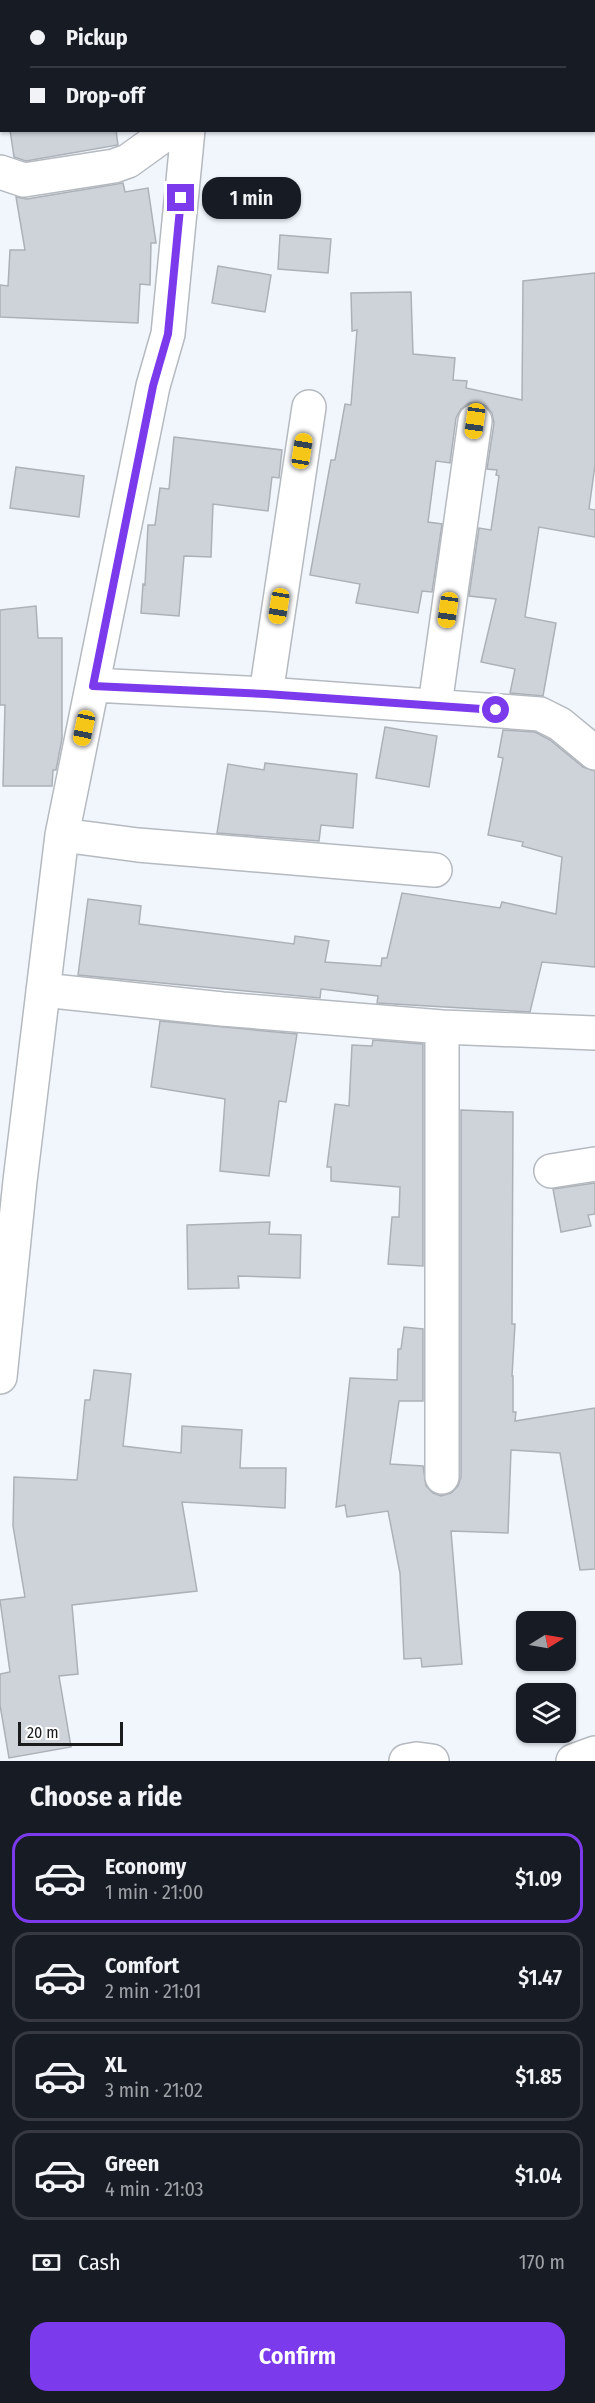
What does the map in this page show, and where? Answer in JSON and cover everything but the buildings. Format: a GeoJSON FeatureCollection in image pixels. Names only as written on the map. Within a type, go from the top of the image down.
{"type":"FeatureCollection","features":[{"type":"Feature","properties":{"kind":"street"},"geometry":{"type":"LineString","coordinates":[[0,172],[24,180],[114,166],[128,160],[168,132]]}},
{"type":"Feature","properties":{"kind":"street"},"geometry":{"type":"LineString","coordinates":[[1,1366],[20,1181],[62,835],[153,386],[168,334],[188,132]]}},
{"type":"Feature","properties":{"kind":"street"},"geometry":{"type":"LineString","coordinates":[[266,694],[309,407]]}},
{"type":"Feature","properties":{"kind":"street"},"geometry":{"type":"LineString","coordinates":[[435,705],[475,421]]}},
{"type":"Feature","properties":{"kind":"street"},"geometry":{"type":"LineString","coordinates":[[93,686],[266,694],[540,714],[560,724],[595,753]]}},
{"type":"Feature","properties":{"kind":"street"},"geometry":{"type":"LineString","coordinates":[[62,835],[138,845],[435,870]]}},
{"type":"Feature","properties":{"kind":"street"},"geometry":{"type":"LineString","coordinates":[[43,990],[222,1009],[442,1028],[595,1033]]}},
{"type":"Feature","properties":{"kind":"street"},"geometry":{"type":"LineString","coordinates":[[442,1028],[442,1478]]}},
{"type":"Feature","properties":{"kind":"street"},"geometry":{"type":"LineString","coordinates":[[551,1171],[595,1164]]}},
{"type":"Feature","properties":{"kind":"street"},"geometry":{"type":"LineString","coordinates":[[573,1761],[595,1753]]}},
{"type":"Feature","properties":{"kind":"street"},"geometry":{"type":"LineString","coordinates":[[406,1761],[417,1759],[432,1761]]}},
{"type":"Feature","properties":{"kind":"route"},"geometry":{"type":"LineString","coordinates":[[181,198],[168,334],[153,386],[93,686],[266,694],[496,710]]}}]}
